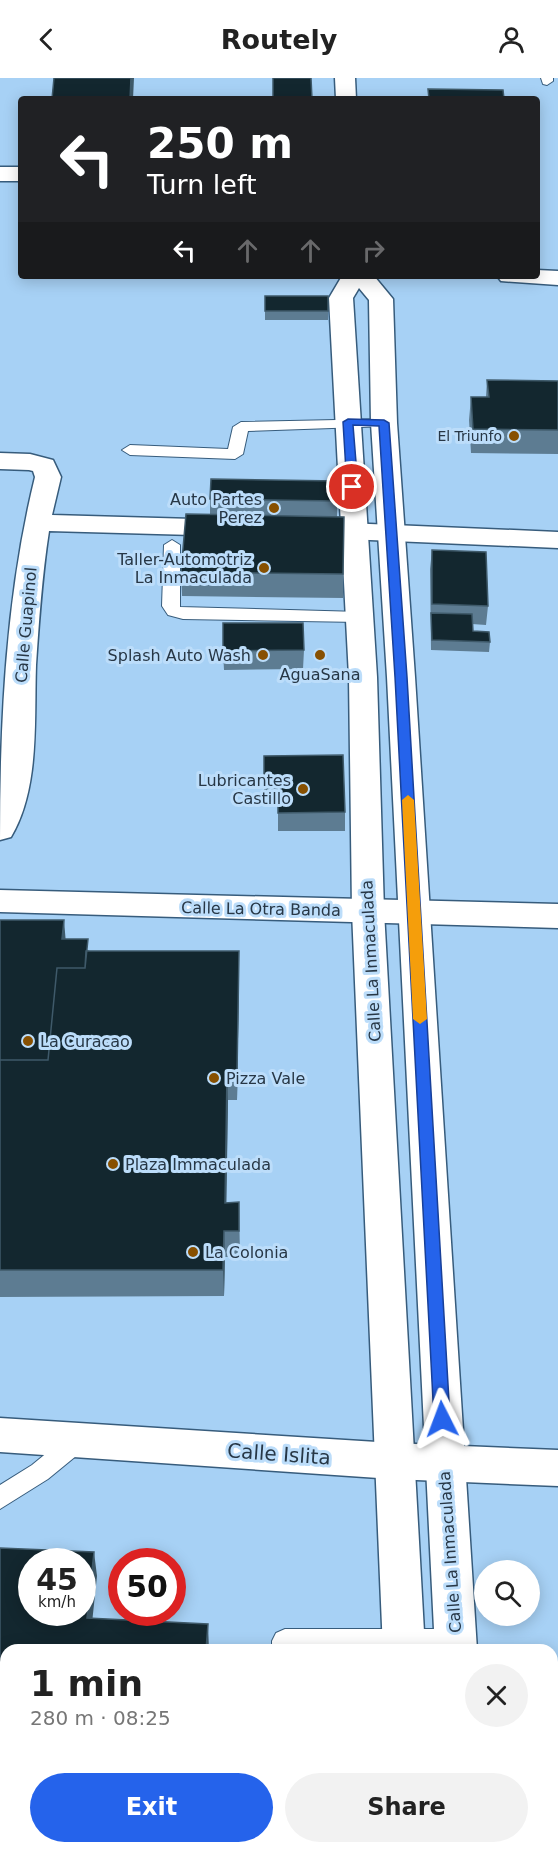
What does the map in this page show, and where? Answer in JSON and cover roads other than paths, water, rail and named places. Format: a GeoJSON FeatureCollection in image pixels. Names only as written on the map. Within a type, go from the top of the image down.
{"type":"FeatureCollection","features":[{"type":"Feature","properties":{"kind":"main road"},"geometry":{"type":"LineString","coordinates":[[345,78],[346,96]]}},
{"type":"Feature","properties":{"kind":"main road"},"geometry":{"type":"LineString","coordinates":[[540,277],[558,278]]}},
{"type":"Feature","properties":{"kind":"main road","name":"Calle La Inmaculada"},"geometry":{"type":"LineString","coordinates":[[352,279],[341,298],[363,677],[368,911],[393,1461],[404,1644]]}},
{"type":"Feature","properties":{"kind":"main road","name":"Calle La Inmaculada"},"geometry":{"type":"LineString","coordinates":[[364,279],[381,299],[384,423],[401,677],[456,1644]]}},
{"type":"Feature","properties":{"kind":"main road","name":"Calle Guapinol"},"geometry":{"type":"LineString","coordinates":[[0,460],[30,462],[44,466],[48,477],[37,523],[26,592],[15,789],[0,829]]}},
{"type":"Feature","properties":{"kind":"main road"},"geometry":{"type":"LineString","coordinates":[[37,523],[249,528]]}},
{"type":"Feature","properties":{"kind":"main road"},"geometry":{"type":"LineString","coordinates":[[296,529],[558,540]]}},
{"type":"Feature","properties":{"kind":"main road"},"geometry":{"type":"LineString","coordinates":[[363,677],[401,677]]}},
{"type":"Feature","properties":{"kind":"main road","name":"Calle La Otra Banda"},"geometry":{"type":"LineString","coordinates":[[0,901],[368,911],[414,910],[558,916]]}},
{"type":"Feature","properties":{"kind":"main road"},"geometry":{"type":"LineString","coordinates":[[386,1285],[434,1285]]}},
{"type":"Feature","properties":{"kind":"main road","name":"Calle Islita"},"geometry":{"type":"LineString","coordinates":[[0,1435],[393,1461],[558,1468]]}},
{"type":"Feature","properties":{"kind":"lane"},"geometry":{"type":"LineString","coordinates":[[130,450],[235,454],[242,427],[348,422],[384,423]]}},
{"type":"Feature","properties":{"kind":"lane"},"geometry":{"type":"LineString","coordinates":[[172,545],[170,606],[174,611],[183,614],[360,617]]}},
{"type":"Feature","properties":{"kind":"lane"},"geometry":{"type":"LineString","coordinates":[[0,1498],[40,1472],[79,1440]]}},
{"type":"Feature","properties":{"kind":"lane"},"geometry":{"type":"LineString","coordinates":[[285,1644],[285,1641],[356,1644]]}},
{"type":"Feature","properties":{"kind":"place","name":"El Triunfo"},"geometry":{"type":"Point","coordinates":[514,436]}},
{"type":"Feature","properties":{"kind":"place","name":"Auto Partes Perez"},"geometry":{"type":"Point","coordinates":[274,508]}},
{"type":"Feature","properties":{"kind":"place","name":"Taller-Automotriz La Inmaculada"},"geometry":{"type":"Point","coordinates":[264,568]}},
{"type":"Feature","properties":{"kind":"place","name":"Splash Auto Wash"},"geometry":{"type":"Point","coordinates":[263,655]}},
{"type":"Feature","properties":{"kind":"place","name":"AguaSana"},"geometry":{"type":"Point","coordinates":[320,655]}},
{"type":"Feature","properties":{"kind":"place","name":"Lubricantes Castillo"},"geometry":{"type":"Point","coordinates":[303,789]}},
{"type":"Feature","properties":{"kind":"place","name":"La Curacao"},"geometry":{"type":"Point","coordinates":[28,1041]}},
{"type":"Feature","properties":{"kind":"place","name":"Pizza Vale"},"geometry":{"type":"Point","coordinates":[214,1078]}},
{"type":"Feature","properties":{"kind":"place","name":"Plaza Immaculada"},"geometry":{"type":"Point","coordinates":[113,1164]}},
{"type":"Feature","properties":{"kind":"place","name":"La Colonia"},"geometry":{"type":"Point","coordinates":[193,1252]}}]}
